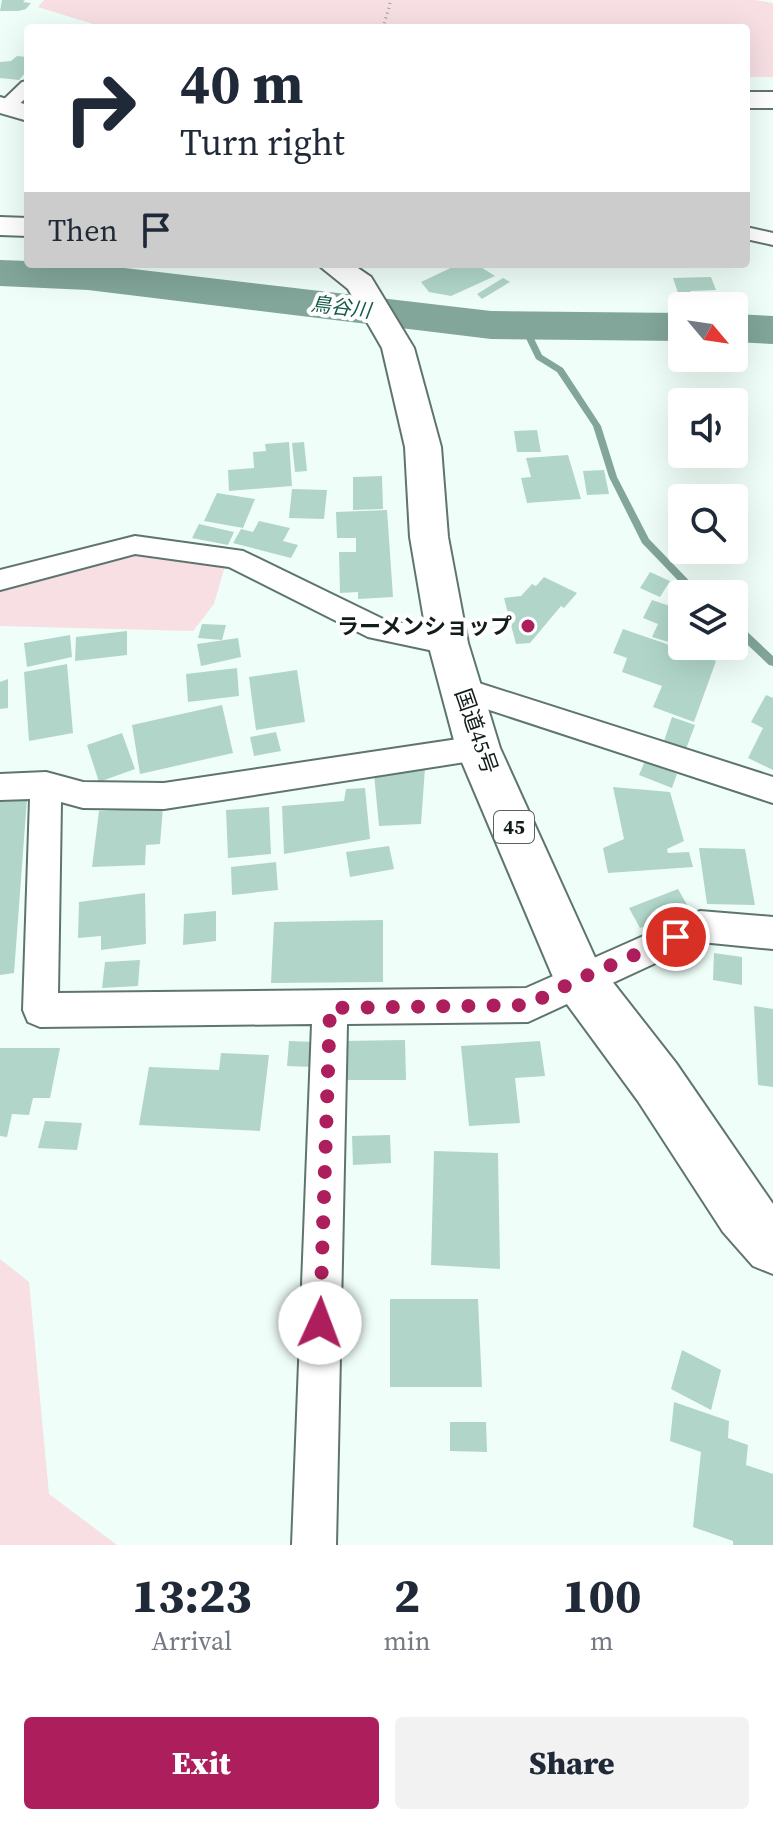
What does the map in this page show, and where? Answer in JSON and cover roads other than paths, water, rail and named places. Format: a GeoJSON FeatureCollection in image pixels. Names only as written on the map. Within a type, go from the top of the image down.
{"type":"FeatureCollection","features":[{"type":"Feature","properties":{"kind":"highway"},"geometry":{"type":"LineString","coordinates":[[750,100],[773,100]]}},
{"type":"Feature","properties":{"kind":"highway"},"geometry":{"type":"LineString","coordinates":[[0,210],[24,211]]}},
{"type":"Feature","properties":{"kind":"highway"},"geometry":{"type":"LineString","coordinates":[[0,226],[24,227]]}},
{"type":"Feature","properties":{"kind":"highway","name":"国道45号"},"geometry":{"type":"LineString","coordinates":[[338,268],[360,283],[398,348],[423,447],[429,537],[448,643],[478,748],[579,979],[657,1082],[743,1212],[773,1246]]}},
{"type":"Feature","properties":{"kind":"street"},"geometry":{"type":"LineString","coordinates":[[11,108],[24,91]]}},
{"type":"Feature","properties":{"kind":"street"},"geometry":{"type":"LineString","coordinates":[[750,234],[773,239]]}},
{"type":"Feature","properties":{"kind":"street"},"geometry":{"type":"LineString","coordinates":[[0,580],[135,545],[234,558],[378,629],[448,643]]}},
{"type":"Feature","properties":{"kind":"street"},"geometry":{"type":"LineString","coordinates":[[463,690],[773,790]]}},
{"type":"Feature","properties":{"kind":"street"},"geometry":{"type":"LineString","coordinates":[[0,787],[46,785],[83,795],[164,796],[478,748]]}},
{"type":"Feature","properties":{"kind":"street"},"geometry":{"type":"LineString","coordinates":[[46,785],[40,1010],[528,1005],[700,926],[773,933]]}},
{"type":"Feature","properties":{"kind":"street"},"geometry":{"type":"LineString","coordinates":[[314,1545],[330,1008]]}},
{"type":"Feature","properties":{"kind":"waterway","name":"鳥谷川"},"geometry":{"type":"LineString","coordinates":[[0,273],[88,277],[491,325],[668,327]]}},
{"type":"Feature","properties":{"kind":"waterway"},"geometry":{"type":"LineString","coordinates":[[523,324],[539,357],[560,370],[597,426],[613,477],[645,541],[683,580]]}},
{"type":"Feature","properties":{"kind":"waterway","name":"鳥谷川"},"geometry":{"type":"LineString","coordinates":[[748,329],[773,330]]}},
{"type":"Feature","properties":{"kind":"waterway"},"geometry":{"type":"LineString","coordinates":[[748,639],[773,662]]}},
{"type":"Feature","properties":{"kind":"place","name":"ラーメンショップ"},"geometry":{"type":"Point","coordinates":[528,626]}}]}
